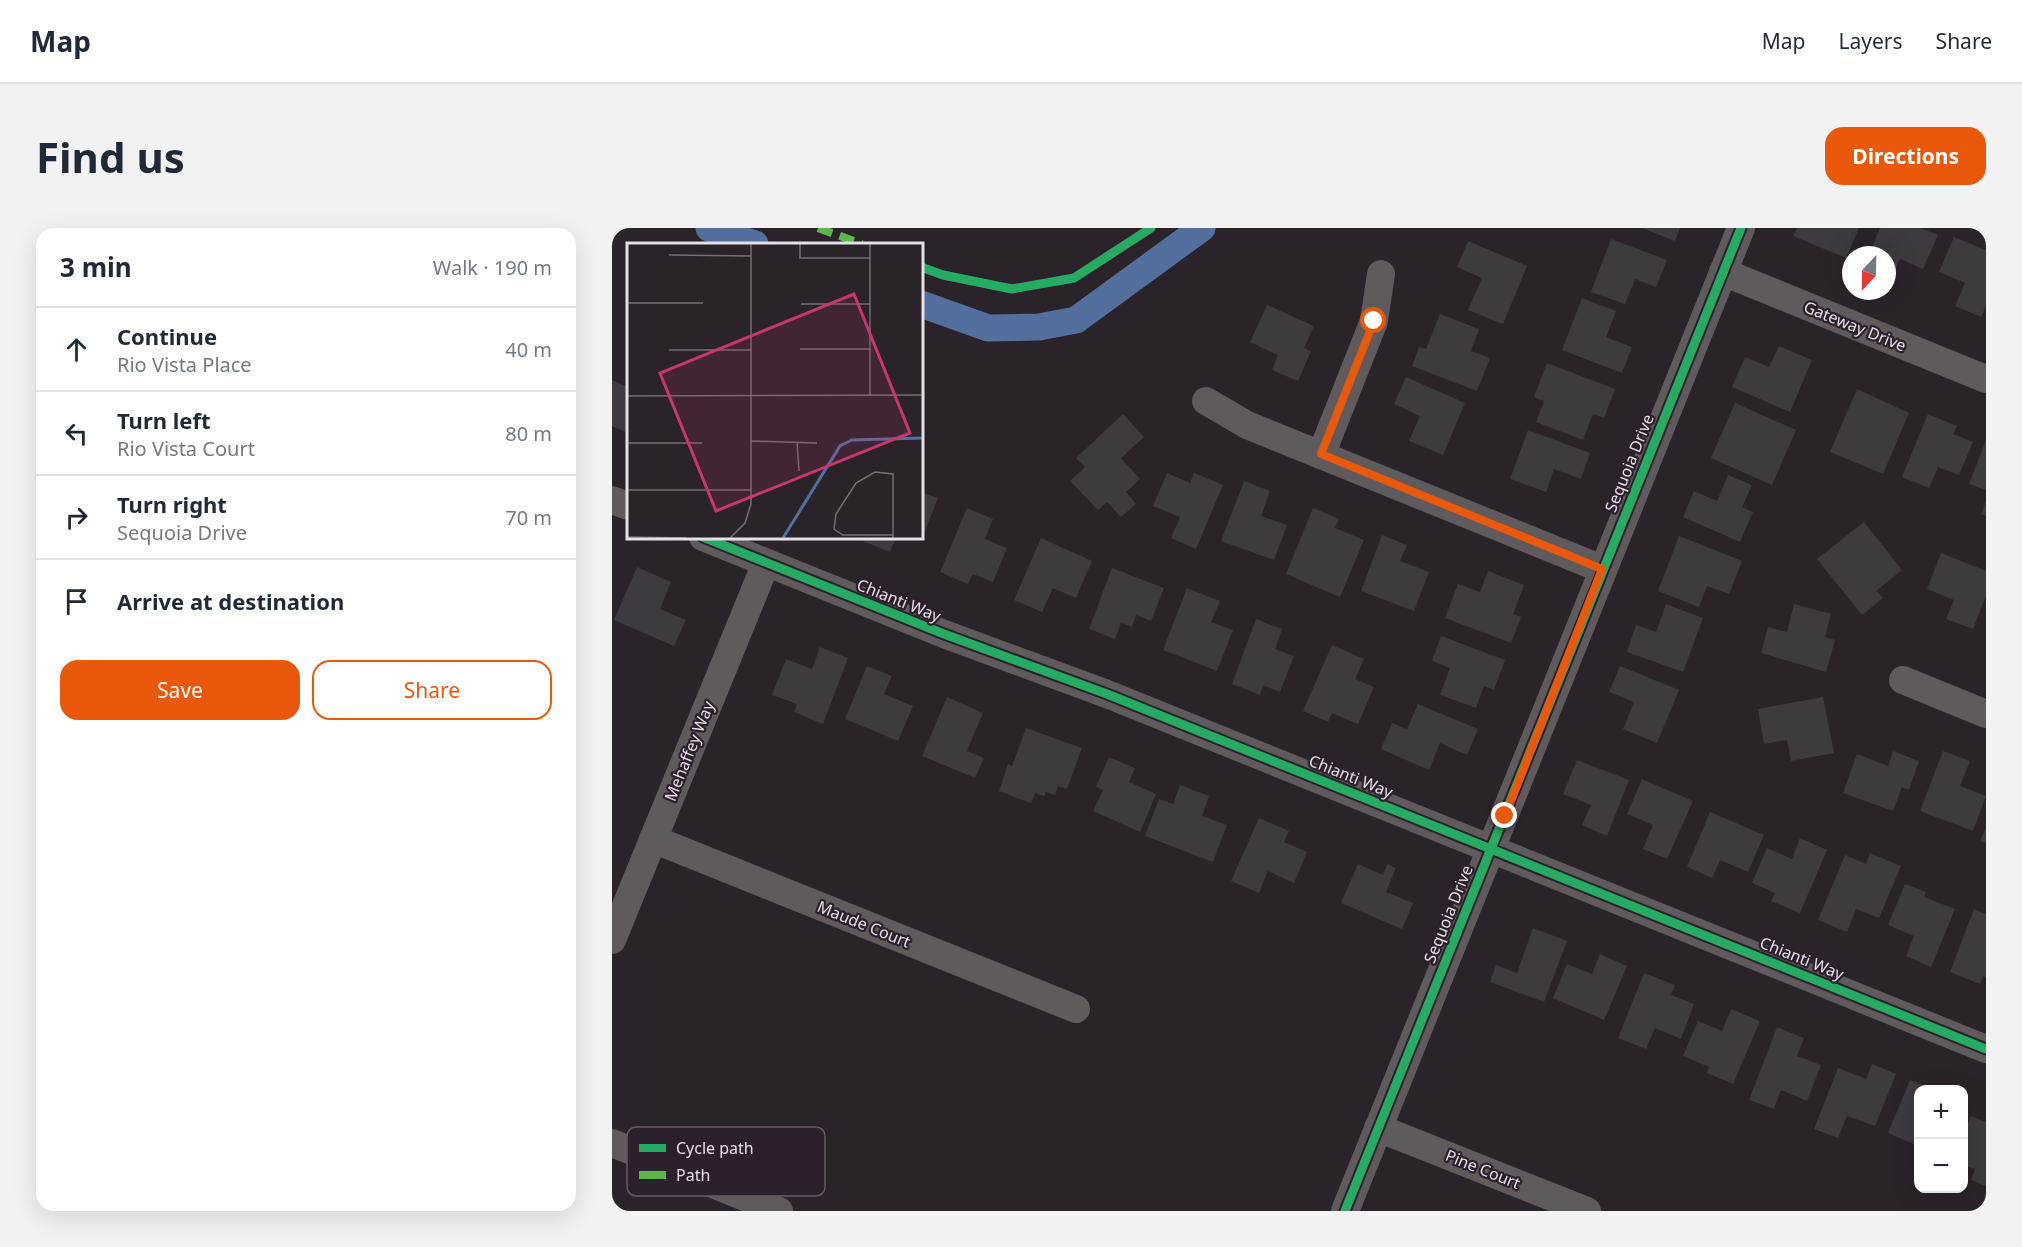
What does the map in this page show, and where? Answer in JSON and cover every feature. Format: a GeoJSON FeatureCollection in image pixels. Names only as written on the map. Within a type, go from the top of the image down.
{"type":"FeatureCollection","features":[{"type":"Feature","properties":{"kind":"street","name":"Sequoia Drive"},"geometry":{"type":"LineString","coordinates":[[1345,1211],[1741,228]]}},
{"type":"Feature","properties":{"kind":"street","name":"Gateway Drive"},"geometry":{"type":"LineString","coordinates":[[1723,272],[1986,379]]}},
{"type":"Feature","properties":{"kind":"street"},"geometry":{"type":"LineString","coordinates":[[1321,454],[1374,321],[1381,274]]}},
{"type":"Feature","properties":{"kind":"street"},"geometry":{"type":"LineString","coordinates":[[1206,401],[1247,424],[1602,569]]}},
{"type":"Feature","properties":{"kind":"street"},"geometry":{"type":"LineString","coordinates":[[612,500],[627,506]]}},
{"type":"Feature","properties":{"kind":"street","name":"Chianti Way"},"geometry":{"type":"LineString","coordinates":[[706,538],[944,634],[1107,694],[1986,1049]]}},
{"type":"Feature","properties":{"kind":"street","name":"Mehaffey Way"},"geometry":{"type":"LineString","coordinates":[[612,940],[766,562]]}},
{"type":"Feature","properties":{"kind":"street"},"geometry":{"type":"LineString","coordinates":[[1903,680],[1986,714]]}},
{"type":"Feature","properties":{"kind":"street","name":"Maude Court"},"geometry":{"type":"LineString","coordinates":[[653,838],[1076,1009]]}},
{"type":"Feature","properties":{"kind":"street","name":"Pine Court"},"geometry":{"type":"LineString","coordinates":[[1378,1128],[1587,1211]]}},
{"type":"Feature","properties":{"kind":"street"},"geometry":{"type":"LineString","coordinates":[[612,1143],[627,1149]]}},
{"type":"Feature","properties":{"kind":"street"},"geometry":{"type":"LineString","coordinates":[[742,1196],[779,1211]]}},
{"type":"Feature","properties":{"kind":"building"},"geometry":{"type":"Polygon","coordinates":[[[1642,228],[1680,228],[1675,241],[1642,228]]]}},
{"type":"Feature","properties":{"kind":"building"},"geometry":{"type":"Polygon","coordinates":[[[1797,228],[1859,228],[1851,246],[1842,246],[1842,256],[1793,236],[1797,228]]]}},
{"type":"Feature","properties":{"kind":"building"},"geometry":{"type":"Polygon","coordinates":[[[1880,228],[1920,228],[1938,235],[1923,269],[1900,259],[1896,268],[1896,246],[1873,246],[1880,228]]]}},
{"type":"Feature","properties":{"kind":"building"},"geometry":{"type":"Polygon","coordinates":[[[1954,237],[1986,250],[1986,306],[1981,317],[1955,306],[1965,283],[1939,272],[1954,237]]]}},
{"type":"Feature","properties":{"kind":"building"},"geometry":{"type":"Polygon","coordinates":[[[1611,239],[1667,260],[1656,287],[1635,279],[1625,304],[1591,292],[1611,239]]]}},
{"type":"Feature","properties":{"kind":"building"},"geometry":{"type":"Polygon","coordinates":[[[1468,241],[1527,266],[1503,324],[1468,310],[1482,278],[1457,267],[1468,241]]]}},
{"type":"Feature","properties":{"kind":"building"},"geometry":{"type":"Polygon","coordinates":[[[1582,298],[1616,311],[1606,337],[1632,347],[1622,373],[1562,350],[1582,298]]]}},
{"type":"Feature","properties":{"kind":"building"},"geometry":{"type":"Polygon","coordinates":[[[1267,305],[1314,326],[1304,348],[1311,351],[1298,381],[1272,370],[1278,355],[1250,342],[1267,305]]]}},
{"type":"Feature","properties":{"kind":"building"},"geometry":{"type":"Polygon","coordinates":[[[1440,314],[1479,329],[1471,351],[1490,358],[1477,391],[1412,366],[1419,347],[1426,349],[1440,314]]]}},
{"type":"Feature","properties":{"kind":"building"},"geometry":{"type":"Polygon","coordinates":[[[1779,346],[1812,360],[1790,412],[1732,387],[1745,357],[1769,367],[1779,346]]]}},
{"type":"Feature","properties":{"kind":"building"},"geometry":{"type":"Polygon","coordinates":[[[1547,363],[1615,389],[1604,418],[1593,414],[1583,440],[1536,422],[1544,401],[1534,397],[1547,363]]]}},
{"type":"Feature","properties":{"kind":"building"},"geometry":{"type":"Polygon","coordinates":[[[1406,377],[1465,403],[1443,455],[1409,441],[1420,416],[1394,404],[1406,377]]]}},
{"type":"Feature","properties":{"kind":"building"},"geometry":{"type":"Polygon","coordinates":[[[612,380],[627,387],[627,433],[612,426],[612,380]]]}},
{"type":"Feature","properties":{"kind":"building"},"geometry":{"type":"Polygon","coordinates":[[[1857,389],[1909,413],[1883,474],[1830,452],[1857,389]]]}},
{"type":"Feature","properties":{"kind":"building"},"geometry":{"type":"Polygon","coordinates":[[[1735,403],[1796,430],[1772,485],[1711,458],[1735,403]]]}},
{"type":"Feature","properties":{"kind":"building"},"geometry":{"type":"Polygon","coordinates":[[[1123,414],[1144,437],[1121,458],[1140,479],[1126,492],[1136,504],[1121,517],[1107,502],[1098,510],[1070,481],[1085,467],[1076,458],[1123,414]]]}},
{"type":"Feature","properties":{"kind":"building"},"geometry":{"type":"Polygon","coordinates":[[[1928,414],[1957,426],[1953,434],[1973,442],[1959,475],[1938,467],[1929,488],[1902,477],[1928,414]]]}},
{"type":"Feature","properties":{"kind":"building"},"geometry":{"type":"Polygon","coordinates":[[[1528,430],[1590,453],[1581,479],[1554,469],[1546,492],[1510,479],[1528,430]]]}},
{"type":"Feature","properties":{"kind":"building"},"geometry":{"type":"Polygon","coordinates":[[[1986,440],[1986,490],[1969,484],[1986,440]]]}},
{"type":"Feature","properties":{"kind":"building"},"geometry":{"type":"Polygon","coordinates":[[[1167,473],[1190,483],[1194,473],[1223,485],[1196,549],[1171,538],[1180,517],[1153,506],[1167,473]]]}},
{"type":"Feature","properties":{"kind":"building"},"geometry":{"type":"Polygon","coordinates":[[[1728,475],[1752,485],[1742,507],[1753,512],[1740,542],[1683,517],[1694,491],[1717,501],[1728,475]]]}},
{"type":"Feature","properties":{"kind":"building"},"geometry":{"type":"Polygon","coordinates":[[[1244,481],[1270,491],[1261,516],[1287,525],[1274,560],[1221,541],[1244,481]]]}},
{"type":"Feature","properties":{"kind":"building"},"geometry":{"type":"Polygon","coordinates":[[[922,492],[938,498],[921,541],[922,538],[922,492]]]}},
{"type":"Feature","properties":{"kind":"building"},"geometry":{"type":"Polygon","coordinates":[[[1986,501],[1986,516],[1981,514],[1986,501]]]}},
{"type":"Feature","properties":{"kind":"building"},"geometry":{"type":"Polygon","coordinates":[[[967,508],[993,519],[985,539],[1007,548],[993,582],[973,574],[968,584],[940,572],[967,508]]]}},
{"type":"Feature","properties":{"kind":"building"},"geometry":{"type":"Polygon","coordinates":[[[1313,508],[1339,519],[1335,528],[1364,540],[1340,597],[1286,574],[1313,508]]]}},
{"type":"Feature","properties":{"kind":"building"},"geometry":{"type":"Polygon","coordinates":[[[1864,522],[1902,570],[1876,591],[1883,598],[1862,615],[1817,559],[1864,522]]]}},
{"type":"Feature","properties":{"kind":"building"},"geometry":{"type":"Polygon","coordinates":[[[1382,535],[1407,545],[1400,561],[1429,572],[1414,611],[1361,591],[1382,535]]]}},
{"type":"Feature","properties":{"kind":"building"},"geometry":{"type":"Polygon","coordinates":[[[1679,536],[1742,561],[1729,594],[1707,586],[1699,607],[1658,591],[1679,536]]]}},
{"type":"Feature","properties":{"kind":"building"},"geometry":{"type":"Polygon","coordinates":[[[864,538],[896,538],[890,552],[863,541],[864,538]]]}},
{"type":"Feature","properties":{"kind":"building"},"geometry":{"type":"Polygon","coordinates":[[[1041,538],[1092,561],[1076,598],[1053,588],[1042,612],[1014,600],[1041,538]]]}},
{"type":"Feature","properties":{"kind":"building"},"geometry":{"type":"Polygon","coordinates":[[[1941,553],[1986,571],[1986,596],[1973,629],[1946,619],[1954,600],[1927,589],[1941,553]]]}},
{"type":"Feature","properties":{"kind":"building"},"geometry":{"type":"Polygon","coordinates":[[[637,567],[671,582],[660,609],[686,620],[674,646],[614,620],[637,567]]]}},
{"type":"Feature","properties":{"kind":"building"},"geometry":{"type":"Polygon","coordinates":[[[1112,568],[1164,588],[1151,621],[1136,615],[1132,627],[1121,623],[1115,639],[1089,629],[1112,568]]]}},
{"type":"Feature","properties":{"kind":"building"},"geometry":{"type":"Polygon","coordinates":[[[1488,571],[1524,585],[1513,614],[1521,617],[1511,643],[1445,618],[1458,584],[1480,592],[1488,571]]]}},
{"type":"Feature","properties":{"kind":"building"},"geometry":{"type":"Polygon","coordinates":[[[1187,588],[1220,601],[1211,622],[1233,630],[1217,671],[1163,650],[1187,588]]]}},
{"type":"Feature","properties":{"kind":"building"},"geometry":{"type":"Polygon","coordinates":[[[1666,604],[1703,618],[1683,672],[1627,652],[1636,625],[1656,632],[1666,604]]]}},
{"type":"Feature","properties":{"kind":"building"},"geometry":{"type":"Polygon","coordinates":[[[1794,604],[1831,614],[1825,637],[1835,640],[1826,672],[1761,653],[1768,627],[1787,632],[1794,604]]]}},
{"type":"Feature","properties":{"kind":"building"},"geometry":{"type":"Polygon","coordinates":[[[1256,619],[1282,629],[1275,649],[1294,656],[1280,692],[1263,685],[1260,695],[1232,684],[1256,619]]]}},
{"type":"Feature","properties":{"kind":"building"},"geometry":{"type":"Polygon","coordinates":[[[1441,636],[1505,660],[1494,690],[1484,686],[1476,708],[1440,695],[1450,668],[1432,661],[1441,636]]]}},
{"type":"Feature","properties":{"kind":"building"},"geometry":{"type":"Polygon","coordinates":[[[1332,645],[1364,659],[1355,679],[1374,687],[1358,724],[1332,713],[1328,722],[1303,711],[1332,645]]]}},
{"type":"Feature","properties":{"kind":"building"},"geometry":{"type":"Polygon","coordinates":[[[820,647],[848,658],[823,724],[794,712],[797,704],[772,695],[786,659],[812,669],[820,647]]]}},
{"type":"Feature","properties":{"kind":"building"},"geometry":{"type":"Polygon","coordinates":[[[867,666],[892,676],[884,694],[913,706],[898,741],[845,719],[867,666]]]}},
{"type":"Feature","properties":{"kind":"building"},"geometry":{"type":"Polygon","coordinates":[[[1620,666],[1679,690],[1657,743],[1623,729],[1634,702],[1609,692],[1620,666]]]}},
{"type":"Feature","properties":{"kind":"building"},"geometry":{"type":"Polygon","coordinates":[[[947,697],[983,713],[967,751],[984,758],[975,778],[922,756],[947,697]]]}},
{"type":"Feature","properties":{"kind":"building"},"geometry":{"type":"Polygon","coordinates":[[[1823,697],[1834,753],[1791,761],[1787,740],[1764,744],[1758,709],[1823,697]]]}},
{"type":"Feature","properties":{"kind":"building"},"geometry":{"type":"Polygon","coordinates":[[[1418,704],[1478,729],[1467,755],[1440,743],[1429,770],[1381,749],[1392,723],[1407,729],[1418,704]]]}},
{"type":"Feature","properties":{"kind":"building"},"geometry":{"type":"Polygon","coordinates":[[[1026,728],[1082,748],[1067,789],[1058,786],[1055,795],[1046,792],[1044,796],[1035,793],[1031,803],[999,791],[1008,764],[1012,766],[1026,728]]]}},
{"type":"Feature","properties":{"kind":"building"},"geometry":{"type":"Polygon","coordinates":[[[1893,751],[1919,761],[1909,790],[1902,787],[1893,811],[1843,793],[1857,754],[1888,766],[1893,751]]]}},
{"type":"Feature","properties":{"kind":"building"},"geometry":{"type":"Polygon","coordinates":[[[1943,751],[1970,761],[1960,786],[1986,796],[1973,831],[1920,811],[1943,751]]]}},
{"type":"Feature","properties":{"kind":"building"},"geometry":{"type":"Polygon","coordinates":[[[1109,757],[1135,768],[1129,782],[1156,794],[1140,832],[1093,811],[1103,790],[1096,787],[1109,757]]]}},
{"type":"Feature","properties":{"kind":"building"},"geometry":{"type":"Polygon","coordinates":[[[1577,760],[1629,780],[1607,836],[1582,825],[1591,805],[1563,794],[1577,760]]]}},
{"type":"Feature","properties":{"kind":"building"},"geometry":{"type":"Polygon","coordinates":[[[1642,779],[1693,801],[1667,859],[1643,849],[1653,825],[1627,814],[1642,779]]]}},
{"type":"Feature","properties":{"kind":"building"},"geometry":{"type":"Polygon","coordinates":[[[1180,785],[1209,796],[1202,816],[1227,825],[1213,862],[1145,836],[1159,799],[1173,804],[1180,785]]]}},
{"type":"Feature","properties":{"kind":"building"},"geometry":{"type":"Polygon","coordinates":[[[1710,812],[1764,835],[1748,872],[1720,860],[1712,878],[1687,867],[1710,812]]]}},
{"type":"Feature","properties":{"kind":"building"},"geometry":{"type":"Polygon","coordinates":[[[1259,818],[1289,831],[1284,842],[1307,852],[1294,883],[1268,871],[1259,893],[1231,881],[1259,818]]]}},
{"type":"Feature","properties":{"kind":"building"},"geometry":{"type":"Polygon","coordinates":[[[1986,827],[1986,843],[1980,841],[1986,827]]]}},
{"type":"Feature","properties":{"kind":"building"},"geometry":{"type":"Polygon","coordinates":[[[1800,838],[1827,850],[1800,913],[1771,901],[1775,893],[1752,883],[1767,848],[1792,859],[1800,838]]]}},
{"type":"Feature","properties":{"kind":"building"},"geometry":{"type":"Polygon","coordinates":[[[1870,853],[1901,866],[1879,918],[1856,909],[1847,932],[1818,920],[1845,855],[1866,864],[1870,853]]]}},
{"type":"Feature","properties":{"kind":"building"},"geometry":{"type":"Polygon","coordinates":[[[1358,864],[1383,875],[1387,864],[1396,868],[1386,892],[1413,903],[1402,929],[1341,903],[1358,864]]]}},
{"type":"Feature","properties":{"kind":"building"},"geometry":{"type":"Polygon","coordinates":[[[1905,884],[1926,892],[1924,897],[1955,909],[1931,967],[1906,956],[1914,936],[1888,925],[1905,884]]]}},
{"type":"Feature","properties":{"kind":"building"},"geometry":{"type":"Polygon","coordinates":[[[1974,909],[1986,914],[1986,977],[1983,976],[1980,984],[1950,972],[1974,909]]]}},
{"type":"Feature","properties":{"kind":"building"},"geometry":{"type":"Polygon","coordinates":[[[1533,928],[1567,941],[1544,1002],[1490,982],[1496,965],[1517,973],[1533,928]]]}},
{"type":"Feature","properties":{"kind":"building"},"geometry":{"type":"Polygon","coordinates":[[[1600,954],[1627,966],[1604,1020],[1553,998],[1567,964],[1592,974],[1600,954]]]}},
{"type":"Feature","properties":{"kind":"building"},"geometry":{"type":"Polygon","coordinates":[[[1644,973],[1675,985],[1671,995],[1694,1004],[1681,1039],[1655,1028],[1646,1049],[1618,1038],[1644,973]]]}},
{"type":"Feature","properties":{"kind":"building"},"geometry":{"type":"Polygon","coordinates":[[[1731,1009],[1760,1021],[1733,1084],[1707,1073],[1709,1067],[1683,1056],[1698,1021],[1722,1031],[1731,1009]]]}},
{"type":"Feature","properties":{"kind":"building"},"geometry":{"type":"Polygon","coordinates":[[[1777,1027],[1804,1038],[1797,1056],[1821,1065],[1807,1101],[1781,1090],[1774,1109],[1749,1100],[1777,1027]]]}},
{"type":"Feature","properties":{"kind":"building"},"geometry":{"type":"Polygon","coordinates":[[[1872,1064],[1896,1074],[1875,1126],[1847,1116],[1838,1138],[1814,1129],[1838,1068],[1866,1079],[1872,1064]]]}},
{"type":"Feature","properties":{"kind":"building"},"geometry":{"type":"Polygon","coordinates":[[[1910,1080],[1922,1085],[1914,1085],[1914,1144],[1888,1133],[1910,1080]]]}},
{"type":"Feature","properties":{"kind":"building"},"geometry":{"type":"Polygon","coordinates":[[[1971,1116],[1986,1122],[1986,1186],[1971,1180],[1975,1169],[1968,1166],[1968,1124],[1971,1116]]]}},
{"type":"Feature","properties":{"kind":"waterway"},"geometry":{"type":"LineString","coordinates":[[709,228],[752,243]]}},
{"type":"Feature","properties":{"kind":"waterway"},"geometry":{"type":"LineString","coordinates":[[922,304],[988,328],[1039,327],[1076,320],[1202,228]]}},
{"type":"Feature","properties":{"kind":"marked path"},"geometry":{"type":"LineString","coordinates":[[818,228],[859,243]]}},
{"type":"Feature","properties":{"kind":"cycle path"},"geometry":{"type":"LineString","coordinates":[[922,267],[943,275],[1012,289],[1074,278],[1151,228]]}},
{"type":"Feature","properties":{"kind":"cycle path"},"geometry":{"type":"LineString","coordinates":[[1345,1211],[1741,228]]}},
{"type":"Feature","properties":{"kind":"cycle path"},"geometry":{"type":"LineString","coordinates":[[705,538],[944,634],[1107,694],[1986,1049]]}},
{"type":"Feature","properties":{"kind":"route"},"geometry":{"type":"LineString","coordinates":[[1374,321],[1321,454],[1602,569],[1505,816]]}}]}
